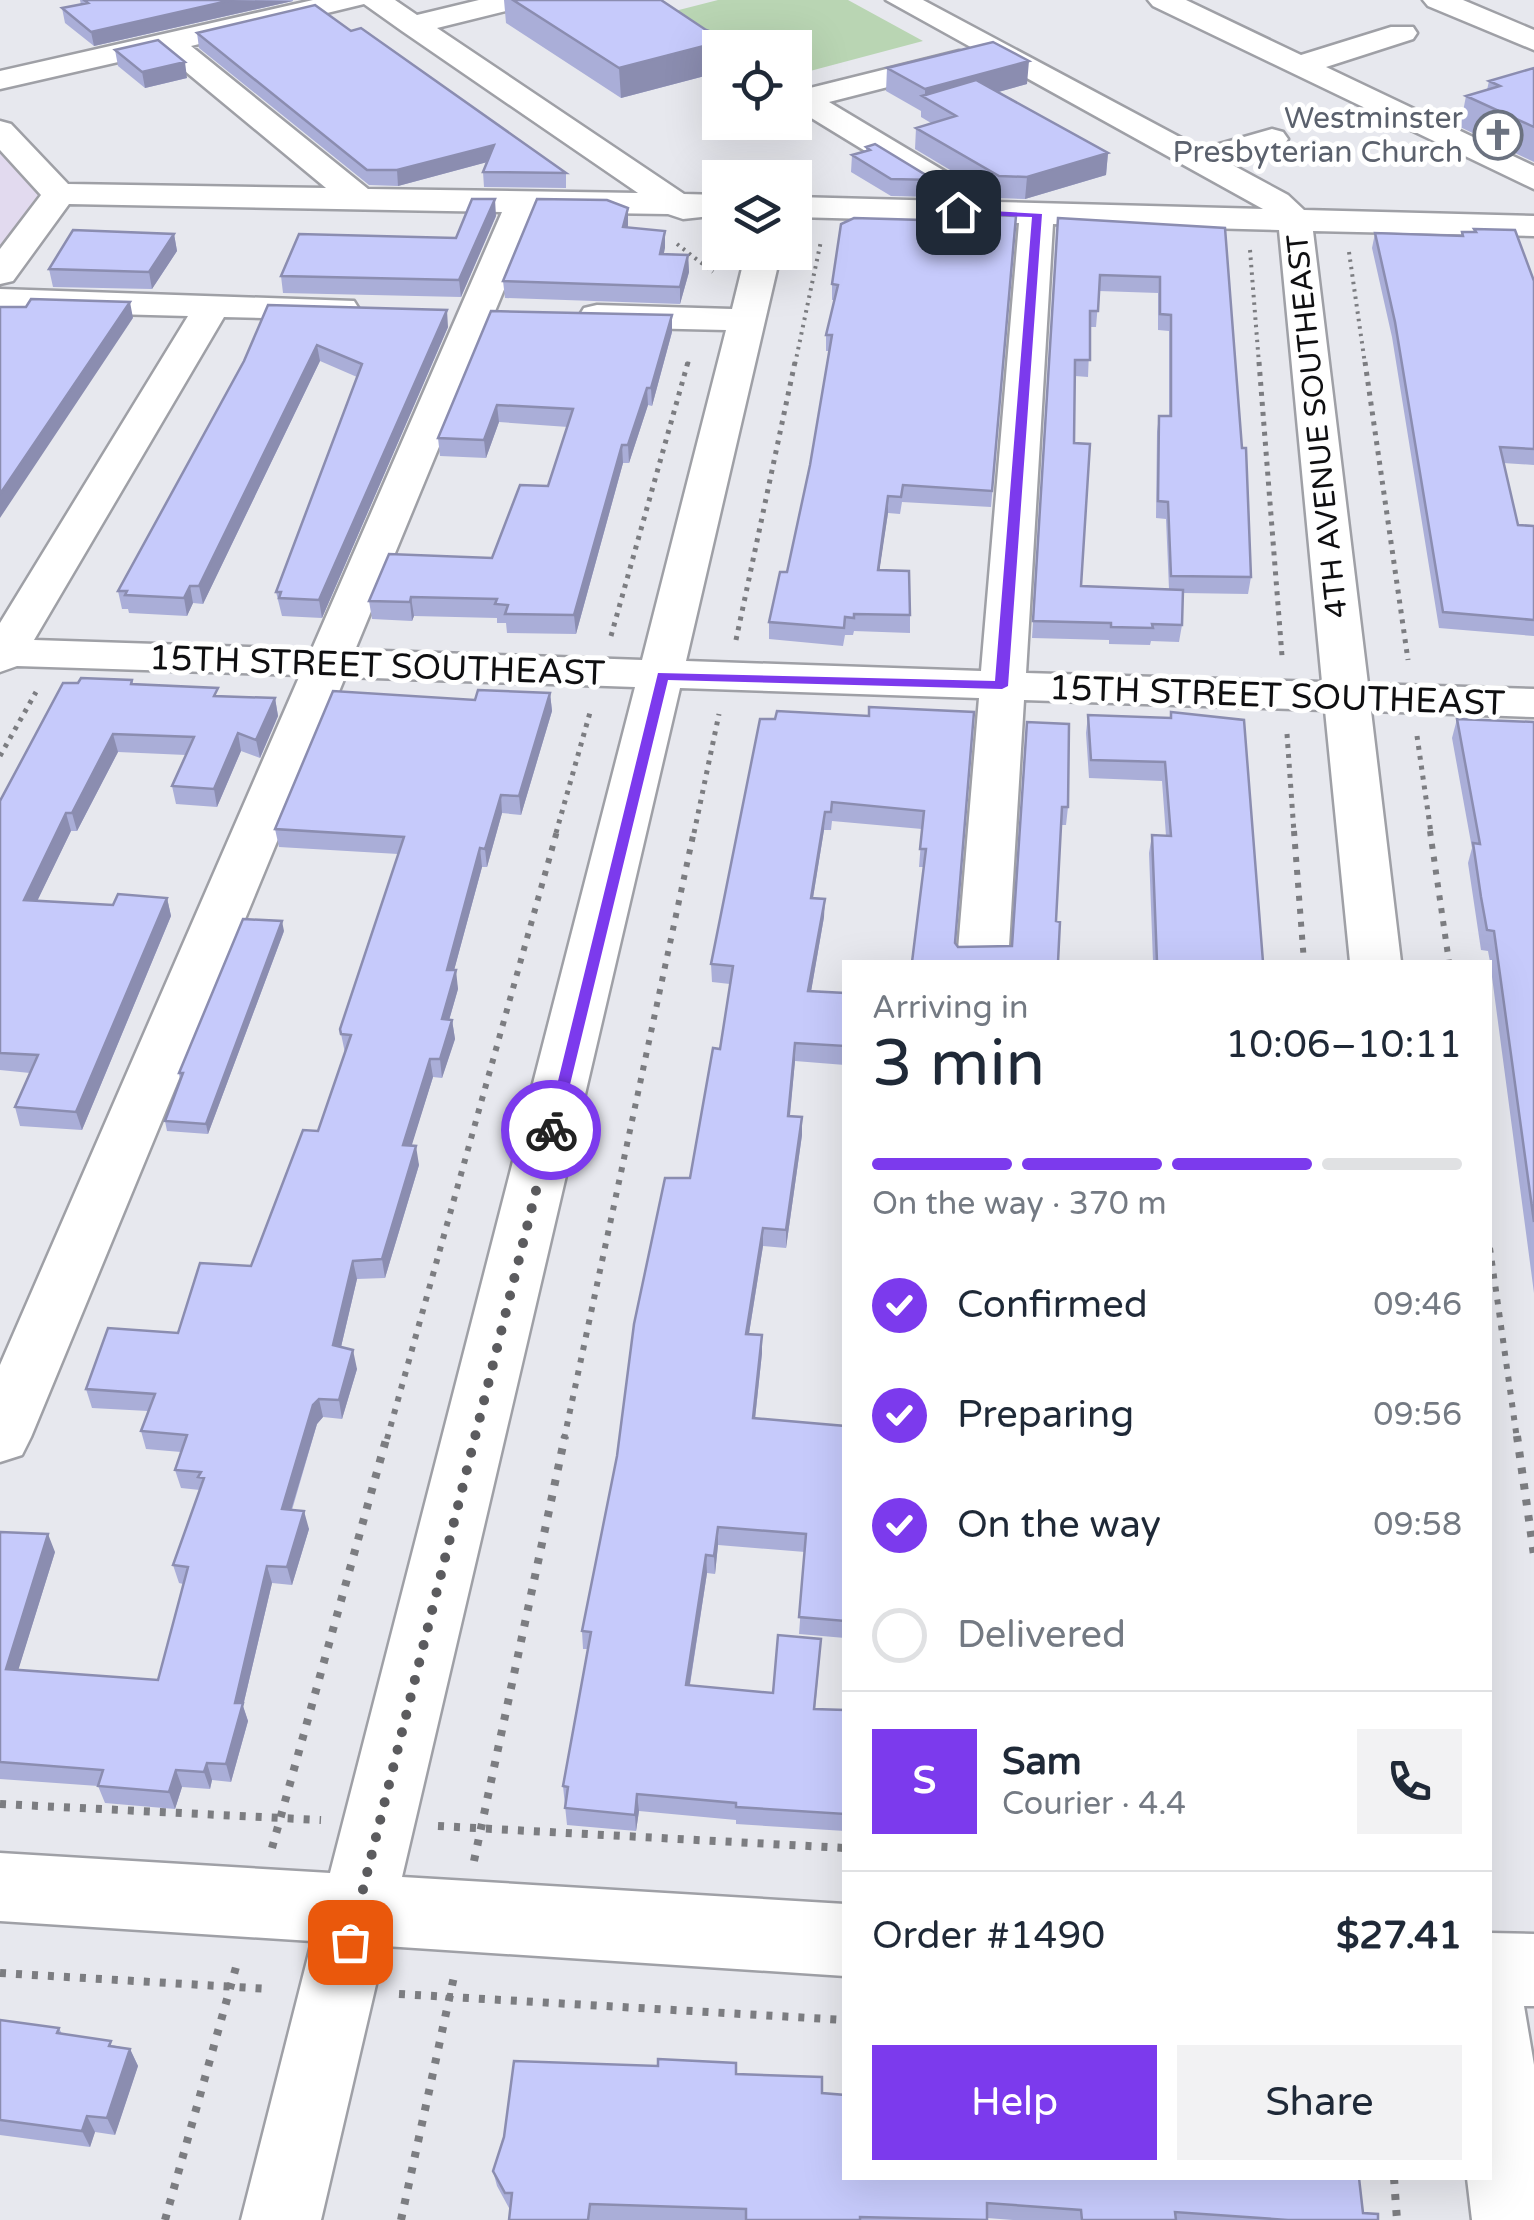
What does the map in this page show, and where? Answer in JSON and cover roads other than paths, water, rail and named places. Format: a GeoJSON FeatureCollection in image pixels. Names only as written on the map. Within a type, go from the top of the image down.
{"type":"FeatureCollection","features":[{"type":"Feature","properties":{"kind":"street"},"geometry":{"type":"LineString","coordinates":[[0,80],[352,0]]}},
{"type":"Feature","properties":{"kind":"street"},"geometry":{"type":"LineString","coordinates":[[376,0],[702,221]]}},
{"type":"Feature","properties":{"kind":"street"},"geometry":{"type":"LineString","coordinates":[[412,25],[516,0]]}},
{"type":"Feature","properties":{"kind":"street","name":"4TH AVENUE SOUTHEAST"},"geometry":{"type":"LineString","coordinates":[[901,0],[1276,202],[1296,220],[1376,960]]}},
{"type":"Feature","properties":{"kind":"street"},"geometry":{"type":"LineString","coordinates":[[1164,0],[1256,51],[1300,65],[1534,178]]}},
{"type":"Feature","properties":{"kind":"street"},"geometry":{"type":"LineString","coordinates":[[1438,0],[1534,41]]}},
{"type":"Feature","properties":{"kind":"street"},"geometry":{"type":"LineString","coordinates":[[1300,65],[1402,33]]}},
{"type":"Feature","properties":{"kind":"street"},"geometry":{"type":"LineString","coordinates":[[168,42],[362,201]]}},
{"type":"Feature","properties":{"kind":"street"},"geometry":{"type":"LineString","coordinates":[[812,95],[996,51]]}},
{"type":"Feature","properties":{"kind":"street"},"geometry":{"type":"LineString","coordinates":[[1084,98],[1130,85]]}},
{"type":"Feature","properties":{"kind":"street"},"geometry":{"type":"LineString","coordinates":[[837,90],[881,116]]}},
{"type":"Feature","properties":{"kind":"street"},"geometry":{"type":"LineString","coordinates":[[1409,118],[1459,103]]}},
{"type":"Feature","properties":{"kind":"street"},"geometry":{"type":"LineString","coordinates":[[812,105],[990,213]]}},
{"type":"Feature","properties":{"kind":"street"},"geometry":{"type":"LineString","coordinates":[[0,131],[59,194],[522,205],[702,205]]}},
{"type":"Feature","properties":{"kind":"street"},"geometry":{"type":"LineString","coordinates":[[1198,160],[1272,139]]}},
{"type":"Feature","properties":{"kind":"street"},"geometry":{"type":"LineString","coordinates":[[0,274],[59,194]]}},
{"type":"Feature","properties":{"kind":"street"},"geometry":{"type":"LineString","coordinates":[[0,1437],[522,205]]}},
{"type":"Feature","properties":{"kind":"street"},"geometry":{"type":"LineString","coordinates":[[812,208],[1534,226]]}},
{"type":"Feature","properties":{"kind":"street"},"geometry":{"type":"LineString","coordinates":[[982,960],[1037,214]]}},
{"type":"Feature","properties":{"kind":"street"},"geometry":{"type":"LineString","coordinates":[[281,2220],[748,320],[749,270]]}},
{"type":"Feature","properties":{"kind":"street"},"geometry":{"type":"LineString","coordinates":[[0,300],[385,310]]}},
{"type":"Feature","properties":{"kind":"street"},"geometry":{"type":"LineString","coordinates":[[2,655],[214,305]]}},
{"type":"Feature","properties":{"kind":"street"},"geometry":{"type":"LineString","coordinates":[[570,316],[748,320]]}},
{"type":"Feature","properties":{"kind":"street","name":"15TH STREET SOUTHEAST"},"geometry":{"type":"LineString","coordinates":[[2,655],[1534,704]]}},
{"type":"Feature","properties":{"kind":"street"},"geometry":{"type":"LineString","coordinates":[[0,1887],[359,1906],[842,1940]]}},
{"type":"Feature","properties":{"kind":"street"},"geometry":{"type":"LineString","coordinates":[[1492,1969],[1534,1970]]}},
{"type":"Feature","properties":{"kind":"street"},"geometry":{"type":"LineString","coordinates":[[1492,2035],[1512,2220]]}},
{"type":"Feature","properties":{"kind":"place","name":"Westminster Presbyterian Church"},"geometry":{"type":"Point","coordinates":[1498,135]}}]}
